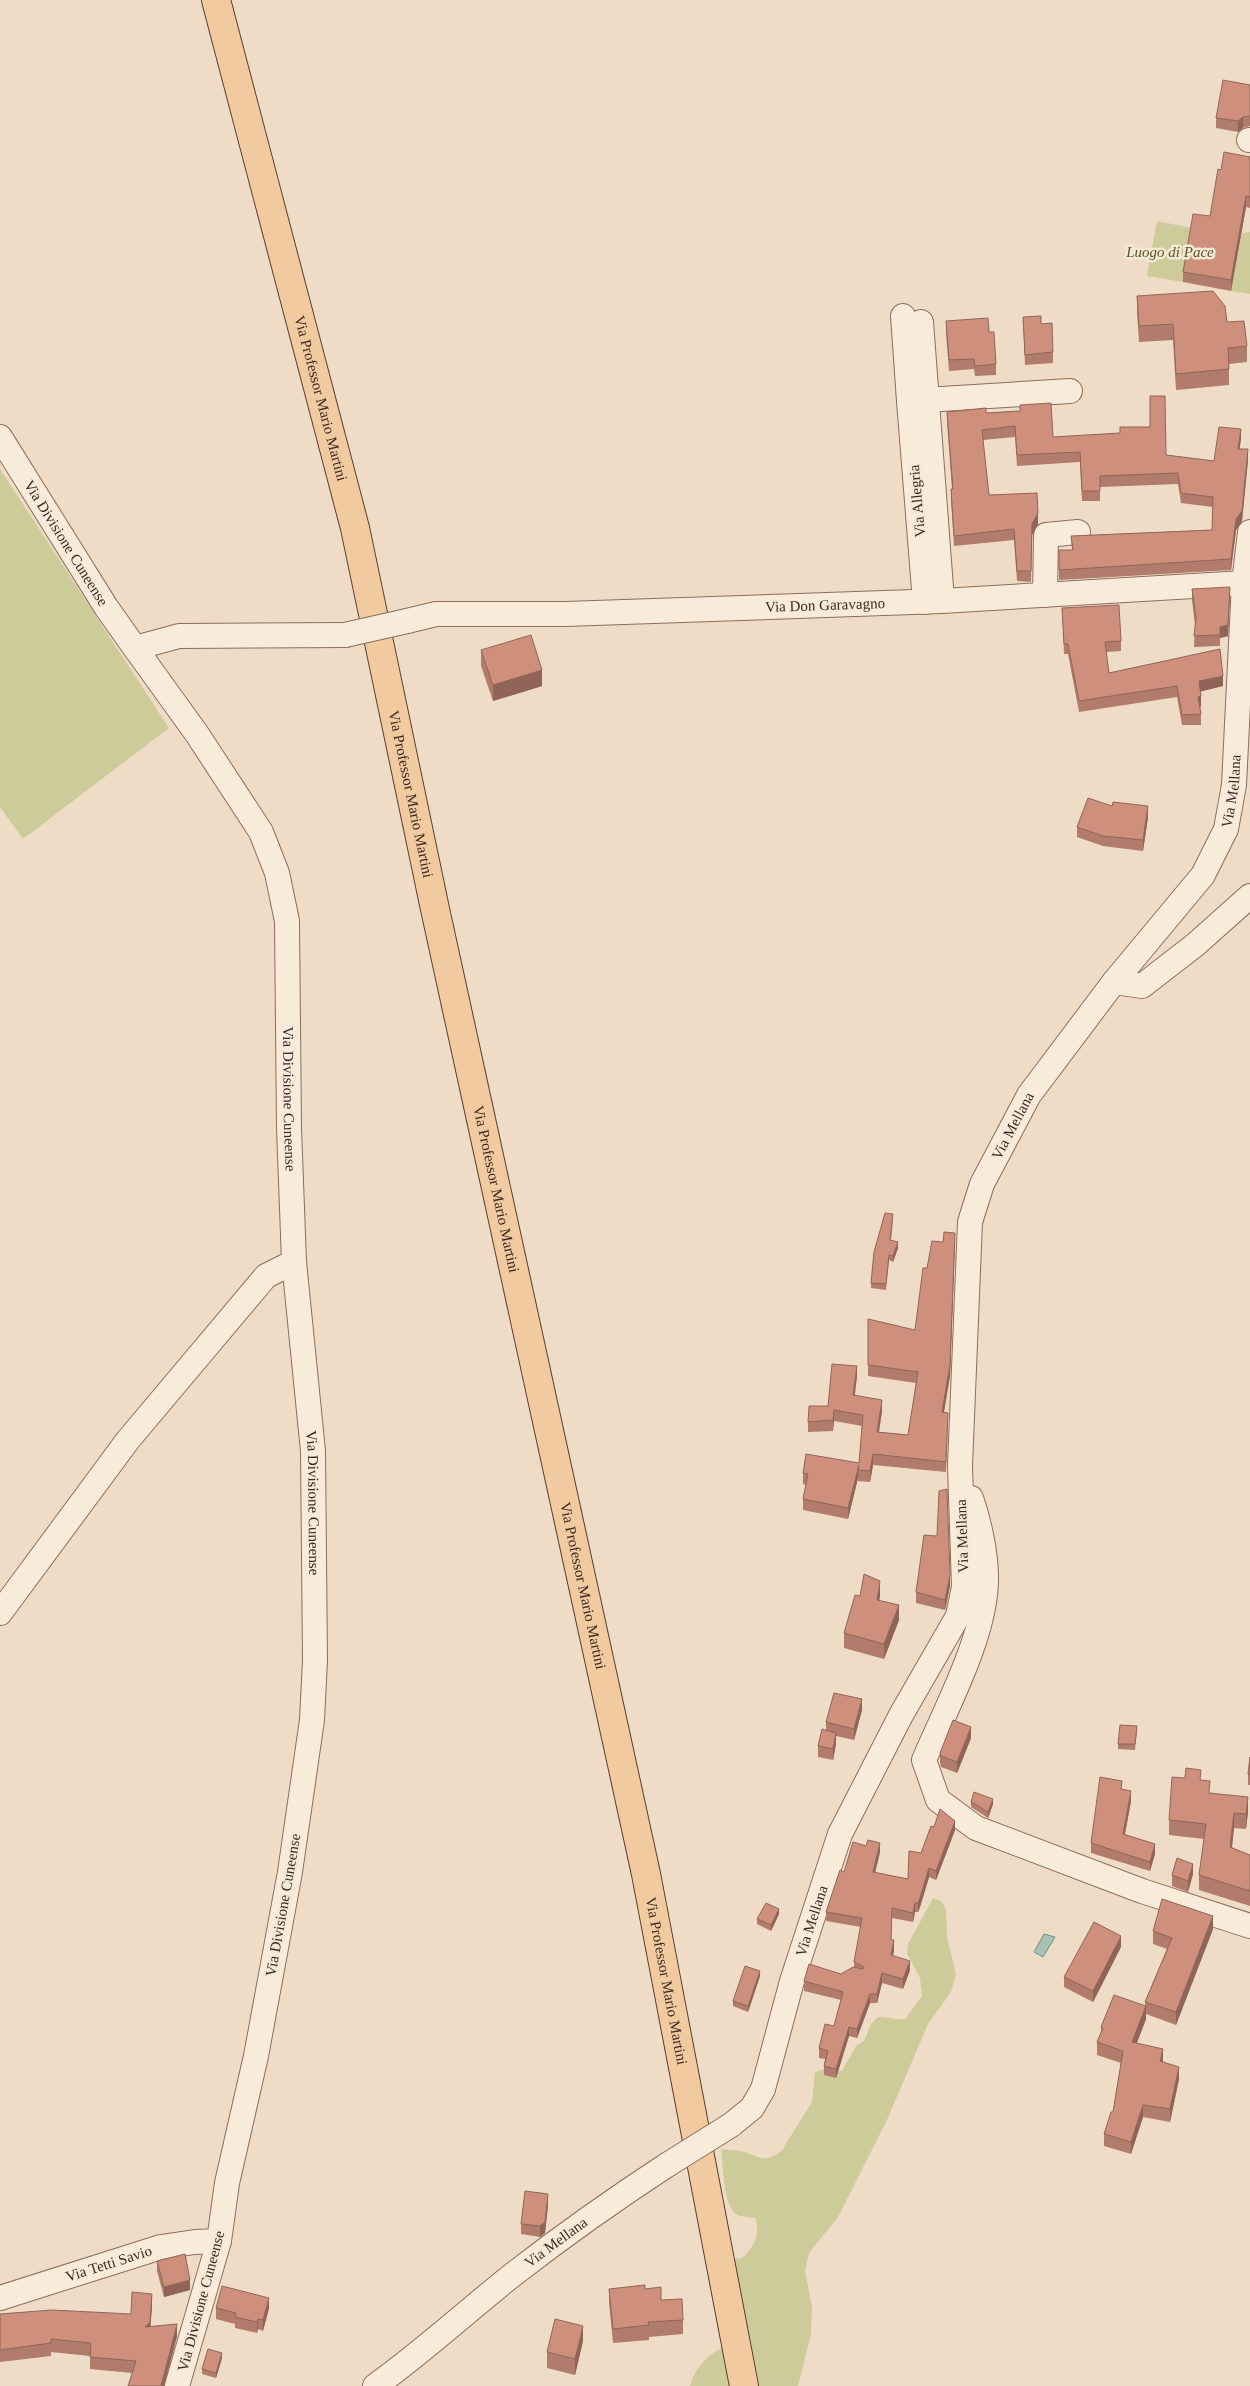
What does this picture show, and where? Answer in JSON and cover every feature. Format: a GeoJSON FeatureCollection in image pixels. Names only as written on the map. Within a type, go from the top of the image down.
{"type":"FeatureCollection","features":[{"type":"Feature","properties":{"kind":"main road","name":"Via Professor Mario Martini"},"geometry":{"type":"LineString","coordinates":[[216,0],[355,528],[433,900],[646,1874],[744,2386]]}},
{"type":"Feature","properties":{"kind":"street","name":"Via Allegria"},"geometry":{"type":"LineString","coordinates":[[912,319],[933,601]]}},
{"type":"Feature","properties":{"kind":"street"},"geometry":{"type":"LineString","coordinates":[[918,400],[1070,391]]}},
{"type":"Feature","properties":{"kind":"street","name":"Via Divisione Cuneense"},"geometry":{"type":"LineString","coordinates":[[0,437],[106,607],[197,734],[261,832],[277,873],[287,920],[289,1128],[294,1262],[313,1451],[314,1660],[312,1720],[290,1872],[256,2056],[227,2183],[219,2241],[178,2386]]}},
{"type":"Feature","properties":{"kind":"street"},"geometry":{"type":"LineString","coordinates":[[1045,596],[1046,535],[1078,532]]}},
{"type":"Feature","properties":{"kind":"street","name":"Via Mellana"},"geometry":{"type":"LineString","coordinates":[[375,2386],[430,2345],[513,2275],[566,2235],[667,2165],[731,2125],[752,2108],[763,2089],[792,1981],[840,1834],[901,1715],[958,1616],[964,1587],[960,1466],[970,1222],[982,1184],[1029,1095],[1114,982],[1203,875],[1226,830],[1234,785],[1250,532]]}},
{"type":"Feature","properties":{"kind":"street","name":"Via Don Garavagno"},"geometry":{"type":"LineString","coordinates":[[135,648],[179,636],[345,634],[436,614],[565,614],[933,601],[1247,586]]}},
{"type":"Feature","properties":{"kind":"street"},"geometry":{"type":"LineString","coordinates":[[1114,982],[1142,986],[1195,945],[1250,896]]}},
{"type":"Feature","properties":{"kind":"street"},"geometry":{"type":"LineString","coordinates":[[0,1613],[128,1440],[266,1276],[294,1262]]}},
{"type":"Feature","properties":{"kind":"street"},"geometry":{"type":"LineString","coordinates":[[960,1466],[977,1515],[986,1577],[978,1633],[924,1760],[938,1800],[976,1828],[1142,1891],[1250,1926]]}},
{"type":"Feature","properties":{"kind":"street","name":"Via Tetti Savio"},"geometry":{"type":"LineString","coordinates":[[0,2298],[160,2247],[219,2241]]}},
{"type":"Feature","properties":{"kind":"green space","name":"Luogo di Pace"},"geometry":{"type":"Polygon","coordinates":[[[1157,221],[1192,228],[1183,282],[1147,276],[1157,221]]]}},
{"type":"Feature","properties":{"kind":"green space"},"geometry":{"type":"Polygon","coordinates":[[[1250,232],[1250,294],[1231,291],[1242,233],[1250,232]]]}},
{"type":"Feature","properties":{"kind":"green space"},"geometry":{"type":"Polygon","coordinates":[[[0,469],[169,728],[23,839],[0,807],[0,469]]]}},
{"type":"Feature","properties":{"kind":"green space"},"geometry":{"type":"Polygon","coordinates":[[[933,1898],[941,1901],[946,1909],[947,1937],[956,1974],[951,1992],[928,2024],[887,2120],[838,2217],[809,2253],[805,2271],[812,2307],[811,2334],[798,2386],[759,2386],[732,2258],[742,2258],[750,2250],[757,2235],[757,2224],[755,2218],[736,2214],[728,2202],[721,2149],[741,2151],[762,2158],[776,2155],[782,2150],[812,2102],[815,2072],[824,2069],[842,2071],[856,2046],[864,2041],[871,2024],[878,2017],[905,2019],[922,1996],[920,1978],[907,1954],[908,1944],[933,1898]]]}},
{"type":"Feature","properties":{"kind":"green space"},"geometry":{"type":"Polygon","coordinates":[[[730,2344],[735,2386],[690,2386],[696,2372],[705,2360],[716,2351],[730,2344]]]}},
{"type":"Feature","properties":{"kind":"shaded area"},"geometry":{"type":"Polygon","coordinates":[[[1044,1934],[1055,1937],[1043,1957],[1034,1952],[1044,1934]]]}},
{"type":"Feature","properties":{"kind":"building"},"geometry":{"type":"Polygon","coordinates":[[[1223,80],[1250,85],[1250,116],[1243,117],[1238,121],[1216,118],[1223,80]]]}},
{"type":"Feature","properties":{"kind":"building"},"geometry":{"type":"Polygon","coordinates":[[[1224,152],[1250,157],[1250,197],[1246,196],[1231,280],[1183,272],[1193,214],[1210,216],[1218,169],[1221,170],[1224,152]]]}},
{"type":"Feature","properties":{"kind":"building"},"geometry":{"type":"Polygon","coordinates":[[[1213,291],[1225,306],[1227,322],[1244,321],[1247,346],[1228,348],[1229,369],[1176,374],[1173,324],[1139,326],[1137,296],[1213,291]]]}},
{"type":"Feature","properties":{"kind":"building"},"geometry":{"type":"Polygon","coordinates":[[[1041,316],[1041,324],[1052,323],[1053,352],[1025,355],[1023,317],[1041,316]]]}},
{"type":"Feature","properties":{"kind":"building"},"geometry":{"type":"Polygon","coordinates":[[[988,318],[989,332],[994,332],[996,364],[975,366],[974,359],[949,360],[946,321],[988,318]]]}},
{"type":"Feature","properties":{"kind":"building"},"geometry":{"type":"Polygon","coordinates":[[[1150,396],[1165,396],[1166,455],[1214,461],[1219,427],[1241,429],[1238,449],[1248,449],[1242,511],[1236,519],[1231,559],[1059,570],[1059,550],[1073,550],[1071,536],[1212,530],[1213,497],[1181,493],[1178,473],[1100,476],[1100,491],[1082,491],[1080,452],[1017,455],[1015,426],[982,430],[989,495],[1037,493],[1038,513],[1032,524],[1031,571],[1017,571],[1014,529],[954,536],[951,489],[953,489],[947,412],[986,408],[986,413],[1020,411],[1020,405],[1051,403],[1053,437],[1120,433],[1120,427],[1150,427],[1150,396]]]}},
{"type":"Feature","properties":{"kind":"building"},"geometry":{"type":"Polygon","coordinates":[[[1230,587],[1228,625],[1220,627],[1220,635],[1194,636],[1196,618],[1192,589],[1230,587]]]}},
{"type":"Feature","properties":{"kind":"building"},"geometry":{"type":"Polygon","coordinates":[[[1119,605],[1121,641],[1105,642],[1109,673],[1220,649],[1223,676],[1199,681],[1201,696],[1198,697],[1201,714],[1182,715],[1177,686],[1079,701],[1068,644],[1064,644],[1062,608],[1119,605]]]}},
{"type":"Feature","properties":{"kind":"building"},"geometry":{"type":"Polygon","coordinates":[[[531,635],[542,670],[493,685],[481,650],[531,635]]]}},
{"type":"Feature","properties":{"kind":"building"},"geometry":{"type":"Polygon","coordinates":[[[1088,798],[1112,806],[1113,802],[1148,806],[1143,840],[1103,836],[1077,827],[1088,798]]]}},
{"type":"Feature","properties":{"kind":"building"},"geometry":{"type":"Polygon","coordinates":[[[885,1213],[893,1214],[890,1240],[898,1242],[893,1256],[889,1255],[886,1284],[871,1283],[874,1252],[885,1213]]]}},
{"type":"Feature","properties":{"kind":"building"},"geometry":{"type":"Polygon","coordinates":[[[944,1232],[955,1233],[950,1365],[942,1412],[948,1413],[946,1462],[873,1454],[870,1471],[858,1470],[859,1465],[848,1508],[803,1499],[808,1474],[803,1473],[806,1454],[859,1463],[863,1415],[834,1410],[833,1420],[808,1422],[809,1406],[828,1406],[832,1364],[857,1366],[853,1395],[882,1400],[877,1432],[908,1435],[918,1372],[868,1365],[868,1319],[915,1330],[923,1268],[927,1268],[932,1241],[943,1242],[944,1232]]]}},
{"type":"Feature","properties":{"kind":"building"},"geometry":{"type":"Polygon","coordinates":[[[947,1489],[950,1575],[945,1600],[916,1592],[924,1535],[937,1536],[939,1491],[947,1489]]]}},
{"type":"Feature","properties":{"kind":"building"},"geometry":{"type":"Polygon","coordinates":[[[864,1574],[880,1581],[877,1600],[899,1605],[884,1644],[844,1633],[855,1595],[860,1596],[864,1574]]]}},
{"type":"Feature","properties":{"kind":"building"},"geometry":{"type":"Polygon","coordinates":[[[834,1693],[862,1699],[854,1729],[826,1722],[834,1693]]]}},
{"type":"Feature","properties":{"kind":"building"},"geometry":{"type":"Polygon","coordinates":[[[953,1720],[971,1727],[957,1762],[941,1756],[940,1753],[953,1720]]]}},
{"type":"Feature","properties":{"kind":"building"},"geometry":{"type":"Polygon","coordinates":[[[1120,1725],[1137,1726],[1135,1744],[1118,1744],[1120,1725]]]}},
{"type":"Feature","properties":{"kind":"building"},"geometry":{"type":"Polygon","coordinates":[[[822,1729],[836,1733],[833,1749],[818,1746],[822,1729]]]}},
{"type":"Feature","properties":{"kind":"building"},"geometry":{"type":"Polygon","coordinates":[[[1250,1757],[1250,1774],[1248,1774],[1250,1757]]]}},
{"type":"Feature","properties":{"kind":"building"},"geometry":{"type":"Polygon","coordinates":[[[1186,1768],[1201,1770],[1200,1780],[1210,1781],[1209,1793],[1248,1797],[1246,1814],[1234,1813],[1230,1847],[1250,1855],[1250,1891],[1199,1875],[1206,1824],[1169,1820],[1172,1777],[1185,1778],[1186,1768]]]}},
{"type":"Feature","properties":{"kind":"building"},"geometry":{"type":"Polygon","coordinates":[[[1100,1777],[1122,1781],[1121,1789],[1131,1791],[1123,1834],[1155,1844],[1150,1862],[1091,1843],[1100,1777]]]}},
{"type":"Feature","properties":{"kind":"building"},"geometry":{"type":"Polygon","coordinates":[[[974,1792],[993,1799],[988,1812],[971,1802],[974,1792]]]}},
{"type":"Feature","properties":{"kind":"building"},"geometry":{"type":"Polygon","coordinates":[[[940,1809],[955,1821],[936,1871],[929,1868],[920,1898],[918,1903],[915,1903],[913,1913],[892,1908],[891,1940],[894,1940],[891,1955],[910,1961],[903,1979],[882,1973],[877,1994],[870,1994],[857,2029],[849,2027],[836,2069],[824,2066],[828,2051],[819,2048],[825,2024],[834,2026],[843,1992],[804,1981],[809,1964],[841,1974],[853,1967],[863,1969],[864,1967],[854,1962],[862,1918],[826,1912],[840,1870],[844,1872],[853,1842],[866,1846],[868,1840],[880,1843],[873,1872],[908,1879],[909,1851],[921,1853],[931,1826],[934,1827],[940,1809]]]}},
{"type":"Feature","properties":{"kind":"building"},"geometry":{"type":"Polygon","coordinates":[[[1177,1858],[1193,1864],[1188,1881],[1172,1875],[1177,1858]]]}},
{"type":"Feature","properties":{"kind":"building"},"geometry":{"type":"Polygon","coordinates":[[[1162,1899],[1213,1916],[1176,2012],[1145,2002],[1172,1938],[1153,1931],[1162,1899]]]}},
{"type":"Feature","properties":{"kind":"building"},"geometry":{"type":"Polygon","coordinates":[[[766,1903],[779,1909],[771,1925],[757,1919],[766,1903]]]}},
{"type":"Feature","properties":{"kind":"building"},"geometry":{"type":"Polygon","coordinates":[[[1094,1922],[1121,1936],[1093,1991],[1064,1977],[1094,1922]]]}},
{"type":"Feature","properties":{"kind":"building"},"geometry":{"type":"Polygon","coordinates":[[[745,1966],[760,1971],[748,2006],[733,2001],[745,1966]]]}},
{"type":"Feature","properties":{"kind":"building"},"geometry":{"type":"Polygon","coordinates":[[[1114,1995],[1146,2006],[1132,2042],[1163,2049],[1160,2061],[1179,2067],[1170,2109],[1143,2105],[1131,2142],[1104,2134],[1111,2112],[1113,2112],[1123,2051],[1097,2042],[1114,1995]]]}},
{"type":"Feature","properties":{"kind":"building"},"geometry":{"type":"Polygon","coordinates":[[[525,2191],[548,2194],[545,2222],[540,2226],[521,2224],[525,2191]]]}},
{"type":"Feature","properties":{"kind":"building"},"geometry":{"type":"Polygon","coordinates":[[[185,2254],[190,2280],[164,2287],[157,2261],[185,2254]]]}},
{"type":"Feature","properties":{"kind":"building"},"geometry":{"type":"Polygon","coordinates":[[[645,2285],[645,2289],[661,2287],[661,2300],[682,2299],[683,2320],[648,2322],[649,2325],[613,2329],[609,2289],[645,2285]]]}},
{"type":"Feature","properties":{"kind":"building"},"geometry":{"type":"Polygon","coordinates":[[[222,2286],[269,2298],[263,2320],[258,2319],[257,2322],[235,2317],[236,2313],[216,2308],[222,2286]]]}},
{"type":"Feature","properties":{"kind":"building"},"geometry":{"type":"Polygon","coordinates":[[[132,2292],[152,2294],[150,2322],[145,2327],[177,2324],[161,2386],[128,2386],[136,2361],[90,2357],[91,2343],[51,2339],[51,2343],[0,2350],[0,2314],[52,2310],[131,2314],[132,2292]]]}},
{"type":"Feature","properties":{"kind":"building"},"geometry":{"type":"Polygon","coordinates":[[[555,2319],[583,2326],[575,2359],[547,2352],[555,2319]]]}},
{"type":"Feature","properties":{"kind":"building"},"geometry":{"type":"Polygon","coordinates":[[[208,2349],[222,2353],[216,2373],[202,2369],[208,2349]]]}}]}
